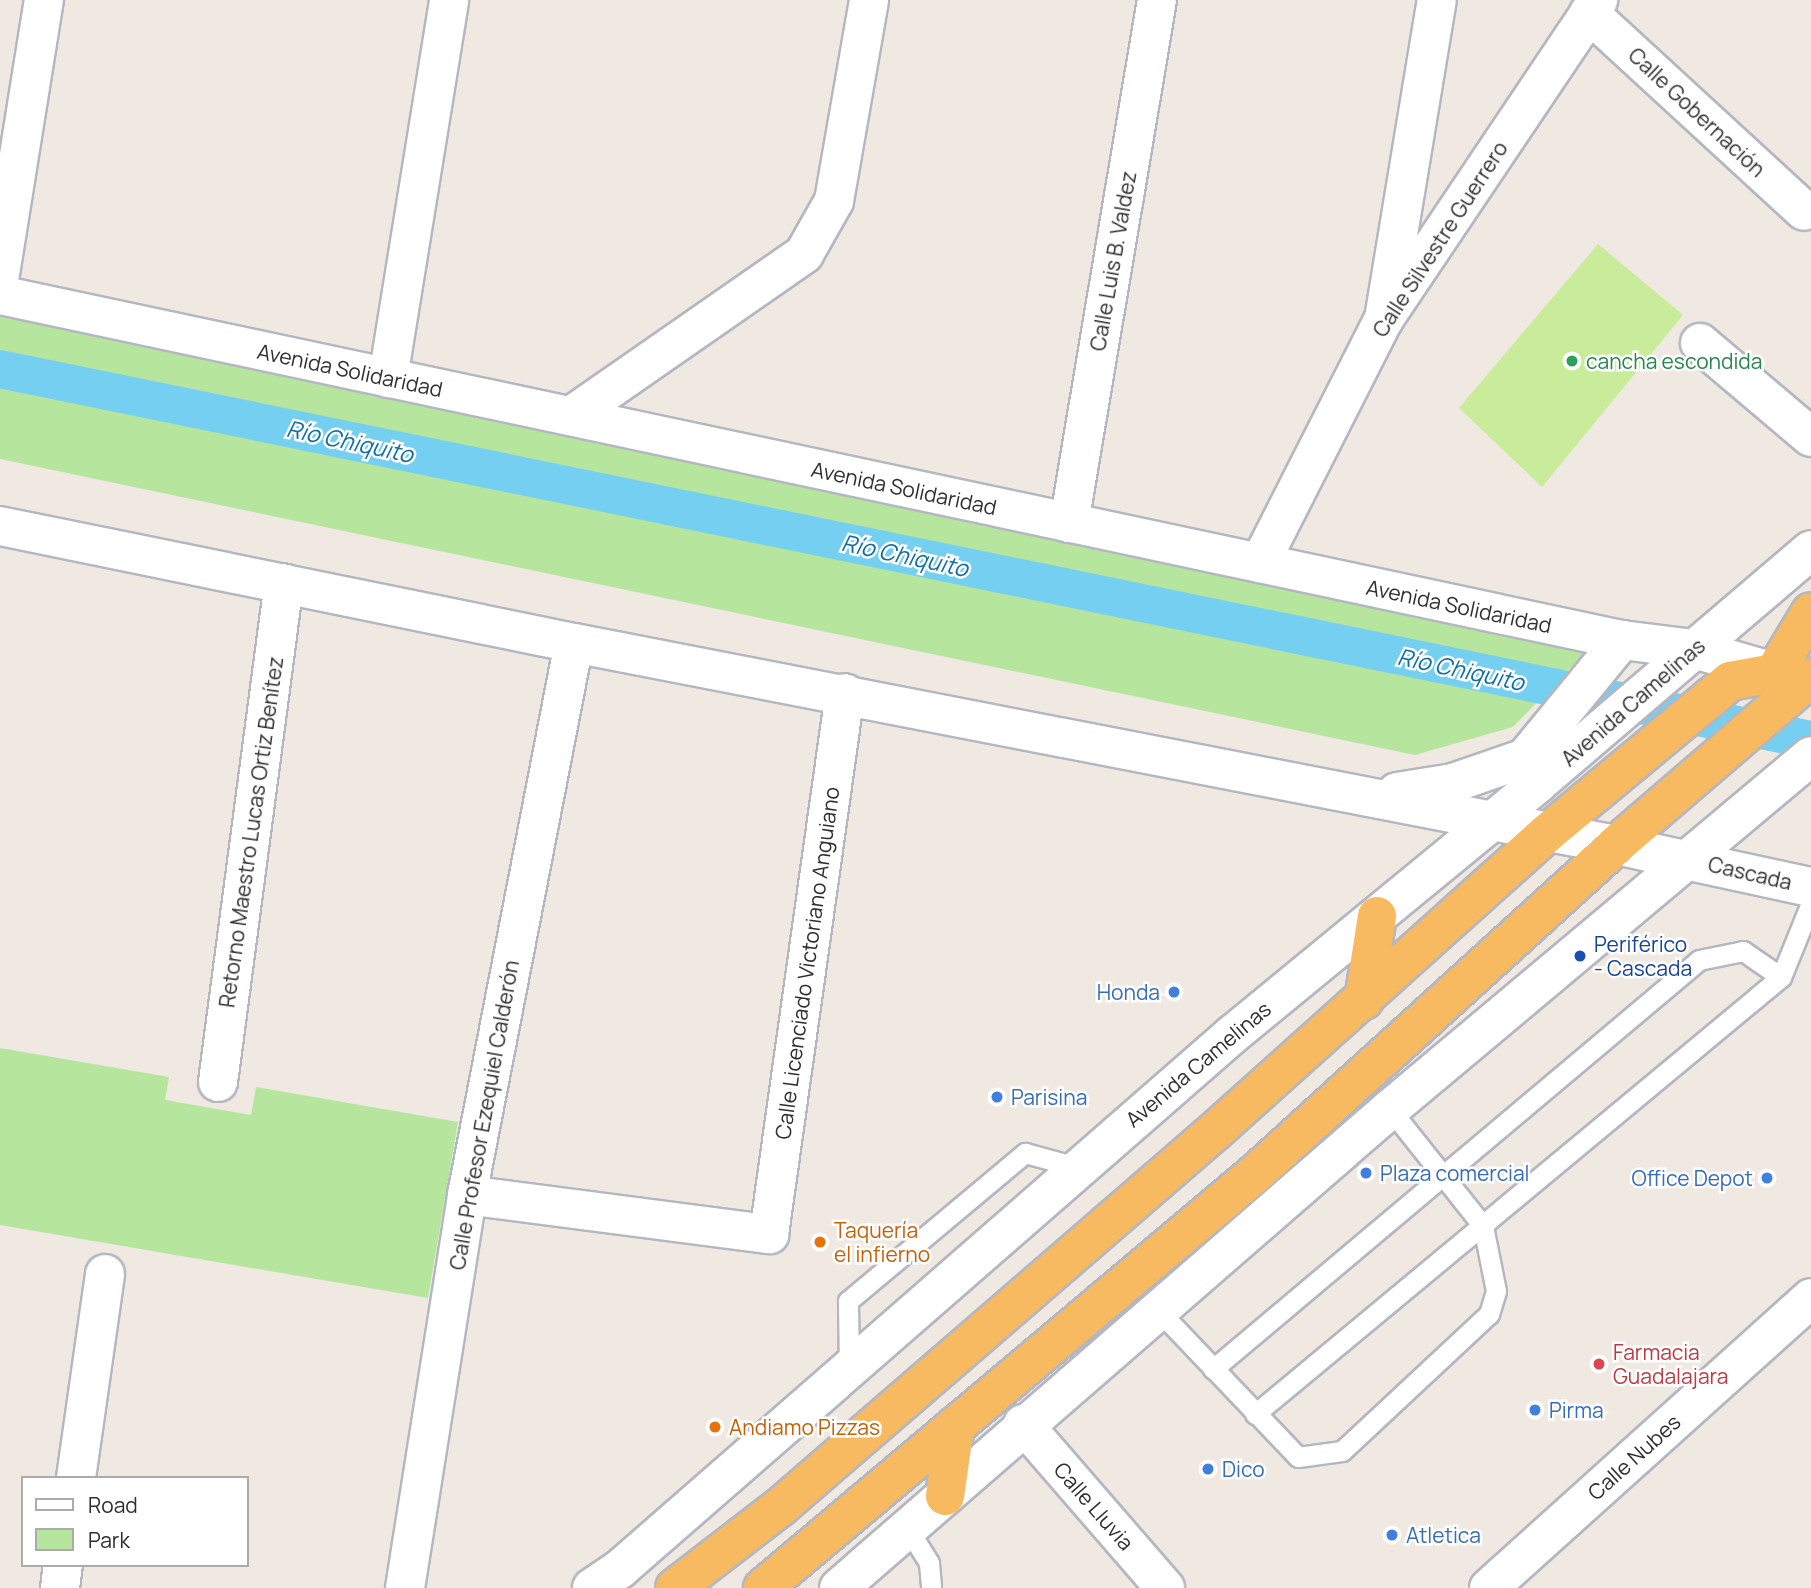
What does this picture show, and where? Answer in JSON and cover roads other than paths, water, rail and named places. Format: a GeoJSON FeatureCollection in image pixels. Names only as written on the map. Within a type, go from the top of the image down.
{"type":"FeatureCollection","features":[{"type":"Feature","properties":{"kind":"highway"},"geometry":{"type":"LineString","coordinates":[[763,1588],[1256,1173],[1616,845],[1770,711],[1798,677],[1811,612]]}},
{"type":"Feature","properties":{"kind":"highway","name":"Avenida Camelinas"},"geometry":{"type":"LineString","coordinates":[[675,1588],[779,1508],[1364,999],[1546,834],[1730,681],[1798,677]]}},
{"type":"Feature","properties":{"kind":"highway"},"geometry":{"type":"LineString","coordinates":[[1364,999],[1377,916]]}},
{"type":"Feature","properties":{"kind":"highway"},"geometry":{"type":"LineString","coordinates":[[945,1496],[955,1426]]}},
{"type":"Feature","properties":{"kind":"main road"},"geometry":{"type":"LineString","coordinates":[[0,274],[44,0]]}},
{"type":"Feature","properties":{"kind":"main road"},"geometry":{"type":"LineString","coordinates":[[388,378],[449,0]]}},
{"type":"Feature","properties":{"kind":"main road"},"geometry":{"type":"LineString","coordinates":[[570,416],[804,254],[834,201],[869,0]]}},
{"type":"Feature","properties":{"kind":"main road","name":"Calle Luis B. Valdez"},"geometry":{"type":"LineString","coordinates":[[1069,523],[1157,0]]}},
{"type":"Feature","properties":{"kind":"main road"},"geometry":{"type":"LineString","coordinates":[[1384,319],[1437,0]]}},
{"type":"Feature","properties":{"kind":"main road","name":"Calle Silvestre Guerrero"},"geometry":{"type":"LineString","coordinates":[[1260,563],[1384,319],[1594,7]]}},
{"type":"Feature","properties":{"kind":"main road","name":"Calle Gobernación"},"geometry":{"type":"LineString","coordinates":[[1594,7],[1804,212]]}},
{"type":"Feature","properties":{"kind":"main road","name":"Avenida Solidaridad"},"geometry":{"type":"LineString","coordinates":[[0,295],[1260,563],[1683,657],[1798,677]]}},
{"type":"Feature","properties":{"kind":"main road"},"geometry":{"type":"LineString","coordinates":[[1700,343],[1811,437]]}},
{"type":"Feature","properties":{"kind":"main road"},"geometry":{"type":"LineString","coordinates":[[0,533],[0,526],[574,643],[845,693],[1493,820],[1546,834],[1690,859]]}},
{"type":"Feature","properties":{"kind":"main road","name":"Avenida Camelinas"},"geometry":{"type":"LineString","coordinates":[[592,1588],[849,1368],[1077,1167],[1493,820],[1531,771],[1683,657],[1811,550]]}},
{"type":"Feature","properties":{"kind":"main road","name":"Retorno Maestro Lucas Ortiz Benítez"},"geometry":{"type":"LineString","coordinates":[[218,1082],[284,583]]}},
{"type":"Feature","properties":{"kind":"main road","name":"Calle Profesor Ezequiel Calderón"},"geometry":{"type":"LineString","coordinates":[[405,1588],[467,1195],[574,643]]}},
{"type":"Feature","properties":{"kind":"main road"},"geometry":{"type":"LineString","coordinates":[[1370,796],[1531,771],[1620,643]]}},
{"type":"Feature","properties":{"kind":"main road","name":"Calle Licenciado Victoriano Anguiano"},"geometry":{"type":"LineString","coordinates":[[467,1195],[769,1234],[845,693]]}},
{"type":"Feature","properties":{"kind":"main road"},"geometry":{"type":"LineString","coordinates":[[839,1588],[1023,1424],[1390,1109],[1811,755]]}},
{"type":"Feature","properties":{"kind":"main road","name":"Cascada"},"geometry":{"type":"LineString","coordinates":[[1690,859],[1811,887]]}},
{"type":"Feature","properties":{"kind":"main road"},"geometry":{"type":"LineString","coordinates":[[76,1474],[105,1273]]}},
{"type":"Feature","properties":{"kind":"main road","name":"Calle Nubes"},"geometry":{"type":"LineString","coordinates":[[1489,1588],[1811,1298]]}},
{"type":"Feature","properties":{"kind":"main road","name":"Calle Lluvia"},"geometry":{"type":"LineString","coordinates":[[1023,1424],[1165,1588]]}},
{"type":"Feature","properties":{"kind":"main road"},"geometry":{"type":"LineString","coordinates":[[60,1588],[63,1567]]}},
{"type":"Feature","properties":{"kind":"lane"},"geometry":{"type":"LineString","coordinates":[[1255,1414],[1781,977],[1811,903]]}},
{"type":"Feature","properties":{"kind":"lane"},"geometry":{"type":"LineString","coordinates":[[1213,1369],[1446,1177],[1699,960],[1743,951],[1781,977]]}},
{"type":"Feature","properties":{"kind":"lane"},"geometry":{"type":"LineString","coordinates":[[1158,1310],[1298,1457],[1342,1451],[1489,1314],[1496,1291],[1483,1226],[1390,1109]]}},
{"type":"Feature","properties":{"kind":"lane"},"geometry":{"type":"LineString","coordinates":[[849,1368],[848,1301],[1025,1153],[1077,1167]]}},
{"type":"Feature","properties":{"kind":"lane"},"geometry":{"type":"LineString","coordinates":[[908,1529],[929,1563],[931,1588]]}},
{"type":"Feature","properties":{"kind":"waterway","name":"Río Chiquito"},"geometry":{"type":"LineString","coordinates":[[0,369],[1811,740]]}},
{"type":"Feature","properties":{"kind":"place","name":"cancha escondida"},"geometry":{"type":"Point","coordinates":[1572,361]}},
{"type":"Feature","properties":{"kind":"place","name":"Periférico - Cascada"},"geometry":{"type":"Point","coordinates":[1580,956]}},
{"type":"Feature","properties":{"kind":"place","name":"Honda"},"geometry":{"type":"Point","coordinates":[1174,992]}},
{"type":"Feature","properties":{"kind":"place","name":"Parisina"},"geometry":{"type":"Point","coordinates":[997,1097]}},
{"type":"Feature","properties":{"kind":"place","name":"Plaza comercial"},"geometry":{"type":"Point","coordinates":[1366,1173]}},
{"type":"Feature","properties":{"kind":"place","name":"Office Depot"},"geometry":{"type":"Point","coordinates":[1767,1178]}},
{"type":"Feature","properties":{"kind":"place","name":"Taquería el infierno"},"geometry":{"type":"Point","coordinates":[820,1242]}},
{"type":"Feature","properties":{"kind":"place","name":"Farmacia Guadalajara"},"geometry":{"type":"Point","coordinates":[1599,1364]}},
{"type":"Feature","properties":{"kind":"place","name":"Pirma"},"geometry":{"type":"Point","coordinates":[1535,1410]}},
{"type":"Feature","properties":{"kind":"place","name":"Andiamo Pizzas"},"geometry":{"type":"Point","coordinates":[715,1427]}},
{"type":"Feature","properties":{"kind":"place","name":"Dico"},"geometry":{"type":"Point","coordinates":[1208,1469]}},
{"type":"Feature","properties":{"kind":"place","name":"Atletica"},"geometry":{"type":"Point","coordinates":[1392,1535]}}]}
